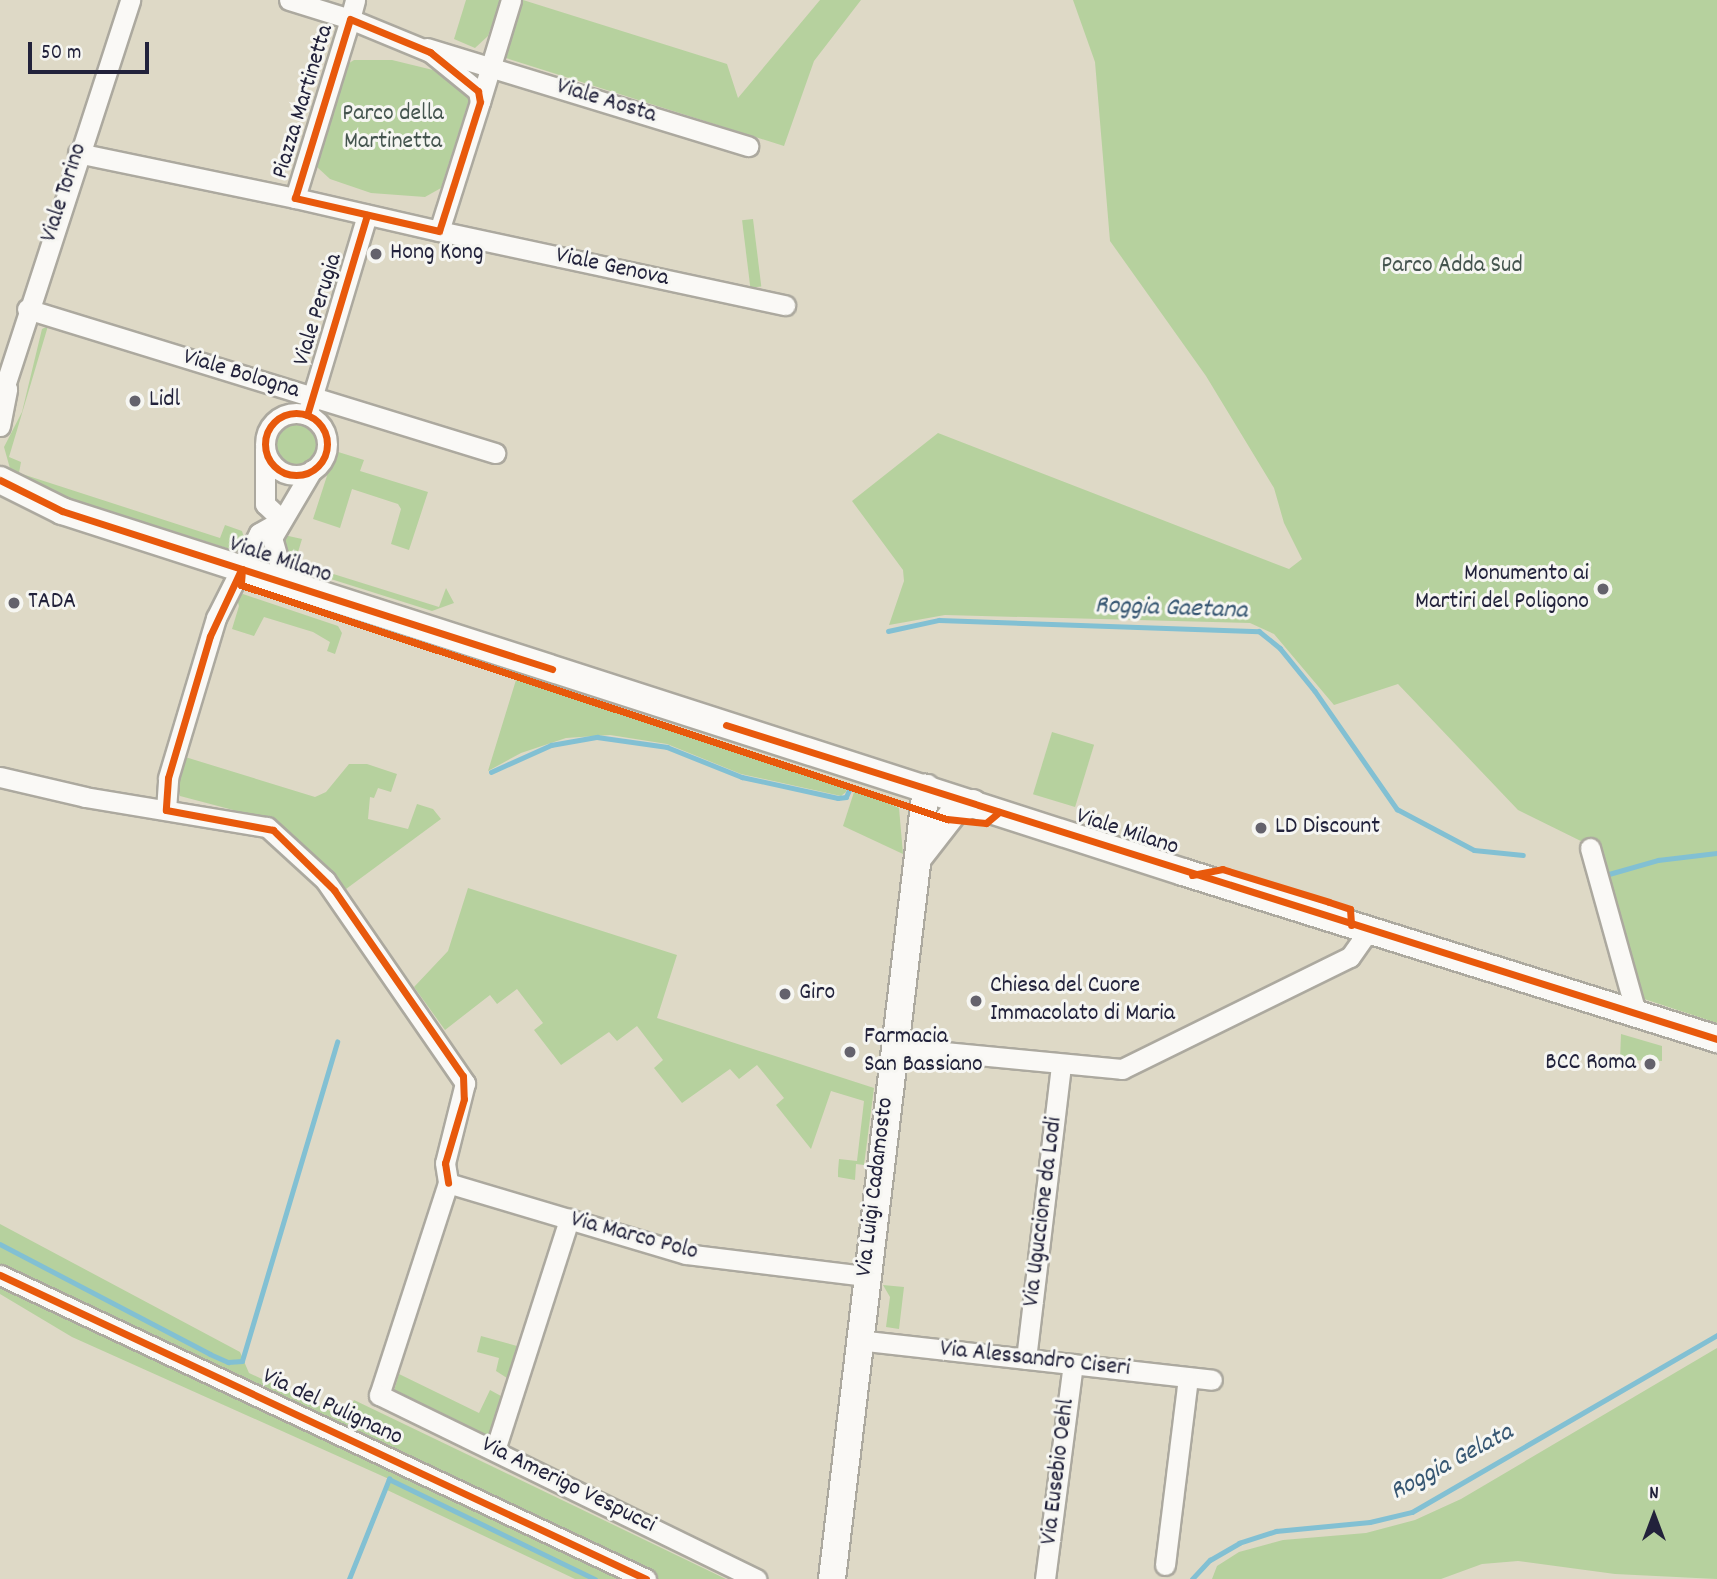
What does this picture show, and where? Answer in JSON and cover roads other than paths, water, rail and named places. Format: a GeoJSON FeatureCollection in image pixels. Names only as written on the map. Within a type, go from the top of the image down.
{"type":"FeatureCollection","features":[{"type":"Feature","properties":{"kind":"street","name":"Viale Torino"},"geometry":{"type":"LineString","coordinates":[[0,426],[4,395],[27,309],[130,0]]}},
{"type":"Feature","properties":{"kind":"street"},"geometry":{"type":"LineString","coordinates":[[289,0],[352,9]]}},
{"type":"Feature","properties":{"kind":"street"},"geometry":{"type":"LineString","coordinates":[[439,231],[480,102],[494,67],[500,34],[511,0]]}},
{"type":"Feature","properties":{"kind":"street","name":"Piazza Martinetta"},"geometry":{"type":"LineString","coordinates":[[439,231],[295,198],[352,9],[421,47],[475,87],[480,102]]}},
{"type":"Feature","properties":{"kind":"street"},"geometry":{"type":"LineString","coordinates":[[464,57],[485,54],[500,34]]}},
{"type":"Feature","properties":{"kind":"street","name":"Piazza Martinetta"},"geometry":{"type":"LineString","coordinates":[[421,47],[464,57]]}},
{"type":"Feature","properties":{"kind":"street","name":"Viale Aosta"},"geometry":{"type":"LineString","coordinates":[[464,57],[748,146]]}},
{"type":"Feature","properties":{"kind":"street"},"geometry":{"type":"LineString","coordinates":[[78,153],[295,198]]}},
{"type":"Feature","properties":{"kind":"street","name":"Viale Perugia"},"geometry":{"type":"LineString","coordinates":[[310,406],[367,215]]}},
{"type":"Feature","properties":{"kind":"street","name":"Viale Genova"},"geometry":{"type":"LineString","coordinates":[[439,231],[785,305]]}},
{"type":"Feature","properties":{"kind":"street","name":"Viale Bologna"},"geometry":{"type":"LineString","coordinates":[[27,309],[310,406],[495,453]]}},
{"type":"Feature","properties":{"kind":"street"},"geometry":{"type":"LineString","coordinates":[[282,520],[265,504],[265,448],[275,421],[310,406],[327,444],[320,464],[312,470],[282,520],[273,533],[273,549],[300,587]]}},
{"type":"Feature","properties":{"kind":"street"},"geometry":{"type":"LineString","coordinates":[[265,448],[282,472],[292,475],[312,470]]}},
{"type":"Feature","properties":{"kind":"street","name":"Viale Milano"},"geometry":{"type":"LineString","coordinates":[[0,480],[62,511]]}},
{"type":"Feature","properties":{"kind":"street","name":"Viale Milano"},"geometry":{"type":"LineString","coordinates":[[0,498],[62,511],[1717,1039]]}},
{"type":"Feature","properties":{"kind":"street"},"geometry":{"type":"LineString","coordinates":[[166,810],[168,778],[209,636],[261,530],[282,520]]}},
{"type":"Feature","properties":{"kind":"street"},"geometry":{"type":"LineString","coordinates":[[0,777],[273,830],[334,890],[463,1076],[464,1099],[445,1163],[448,1183]]}},
{"type":"Feature","properties":{"kind":"street","name":"Via Luigi Cadamosto"},"geometry":{"type":"LineString","coordinates":[[832,1579],[837,1510],[926,788]]}},
{"type":"Feature","properties":{"kind":"street","name":"Via Luigi Cadamosto"},"geometry":{"type":"LineString","coordinates":[[916,863],[954,812],[973,803]]}},
{"type":"Feature","properties":{"kind":"street"},"geometry":{"type":"LineString","coordinates":[[1590,848],[1636,1013]]}},
{"type":"Feature","properties":{"kind":"street"},"geometry":{"type":"LineString","coordinates":[[894,1046],[1104,1070],[1132,1066],[1350,957],[1369,930]]}},
{"type":"Feature","properties":{"kind":"street","name":"Via Uguccione da Lodi"},"geometry":{"type":"LineString","coordinates":[[1027,1359],[1061,1065]]}},
{"type":"Feature","properties":{"kind":"street","name":"Via Marco Polo"},"geometry":{"type":"LineString","coordinates":[[448,1183],[685,1254],[865,1276]]}},
{"type":"Feature","properties":{"kind":"street","name":"Via Amerigo Vespucci"},"geometry":{"type":"LineString","coordinates":[[448,1183],[379,1395],[757,1579]]}},
{"type":"Feature","properties":{"kind":"street"},"geometry":{"type":"LineString","coordinates":[[495,1450],[569,1219]]}},
{"type":"Feature","properties":{"kind":"street","name":"Via del Pulignano"},"geometry":{"type":"LineString","coordinates":[[0,1275],[646,1579]]}},
{"type":"Feature","properties":{"kind":"street","name":"Via Alessandro Ciseri"},"geometry":{"type":"LineString","coordinates":[[858,1339],[1212,1380]]}},
{"type":"Feature","properties":{"kind":"street","name":"Via Eusebio Oehl"},"geometry":{"type":"LineString","coordinates":[[1045,1579],[1073,1364]]}},
{"type":"Feature","properties":{"kind":"street"},"geometry":{"type":"LineString","coordinates":[[1165,1565],[1188,1377]]}},
{"type":"Feature","properties":{"kind":"street","name":"Via Luigi Cadamosto"},"geometry":{"type":"LineString","coordinates":[[820,1579],[837,1510]]}},
{"type":"Feature","properties":{"kind":"waterway","name":"Roggia Gaetana"},"geometry":{"type":"LineString","coordinates":[[888,631],[939,620],[1259,631],[1280,648],[1315,691],[1397,809],[1474,850],[1523,855]]}},
{"type":"Feature","properties":{"kind":"waterway","name":"Roggia Gaetana"},"geometry":{"type":"LineString","coordinates":[[491,772],[551,745],[597,737],[667,747],[742,777],[838,798],[846,797],[850,788]]}},
{"type":"Feature","properties":{"kind":"waterway","name":"Roggia Gaetana"},"geometry":{"type":"LineString","coordinates":[[1609,874],[1658,860],[1717,853]]}},
{"type":"Feature","properties":{"kind":"waterway"},"geometry":{"type":"LineString","coordinates":[[0,1244],[210,1354],[228,1362],[242,1361],[337,1042]]}},
{"type":"Feature","properties":{"kind":"waterway","name":"Roggia Gelata"},"geometry":{"type":"LineString","coordinates":[[1192,1579],[1210,1560],[1239,1543],[1276,1531],[1370,1522],[1412,1512],[1717,1335]]}},
{"type":"Feature","properties":{"kind":"waterway"},"geometry":{"type":"LineString","coordinates":[[349,1579],[389,1479],[595,1579]]}},
{"type":"Feature","properties":{"kind":"place","name":"Hong Kong"},"geometry":{"type":"Point","coordinates":[376,254]}},
{"type":"Feature","properties":{"kind":"place","name":"Lidl"},"geometry":{"type":"Point","coordinates":[135,401]}},
{"type":"Feature","properties":{"kind":"place","name":"Monumento ai Martiri del Poligono"},"geometry":{"type":"Point","coordinates":[1603,589]}},
{"type":"Feature","properties":{"kind":"place","name":"TADA"},"geometry":{"type":"Point","coordinates":[14,603]}},
{"type":"Feature","properties":{"kind":"place","name":"LD Discount"},"geometry":{"type":"Point","coordinates":[1261,828]}},
{"type":"Feature","properties":{"kind":"place","name":"Giro"},"geometry":{"type":"Point","coordinates":[785,994]}},
{"type":"Feature","properties":{"kind":"place","name":"Chiesa del Cuore Immacolato di Maria"},"geometry":{"type":"Point","coordinates":[976,1001]}},
{"type":"Feature","properties":{"kind":"place","name":"Farmacia San Bassiano"},"geometry":{"type":"Point","coordinates":[850,1052]}},
{"type":"Feature","properties":{"kind":"place","name":"BCC Roma"},"geometry":{"type":"Point","coordinates":[1650,1064]}},
{"type":"Feature","properties":{"kind":"park label","name":"Parco della Martinetta"},"geometry":{"type":"Point","coordinates":[393,129]}},
{"type":"Feature","properties":{"kind":"park label","name":"Parco Adda Sud"},"geometry":{"type":"Point","coordinates":[1452,267]}}]}
